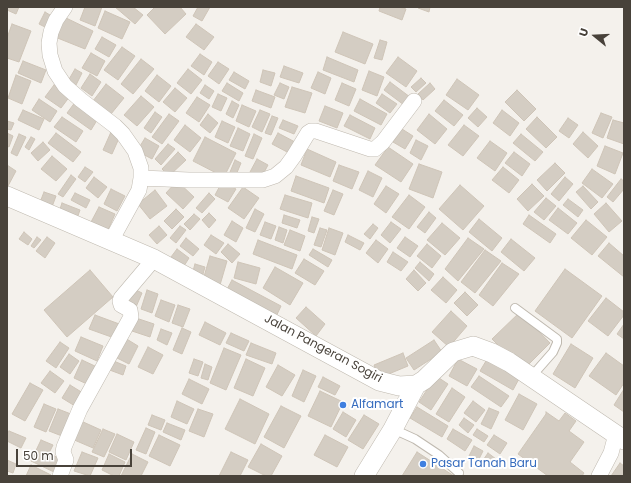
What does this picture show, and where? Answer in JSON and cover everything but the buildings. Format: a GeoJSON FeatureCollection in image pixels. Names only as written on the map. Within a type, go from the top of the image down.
{"type":"FeatureCollection","features":[{"type":"Feature","properties":{"kind":"street"},"geometry":{"type":"LineString","coordinates":[[65,7],[56,20],[51,32],[49,43],[50,55],[55,71],[66,86],[81,100],[123,134],[135,151],[141,168],[141,178],[138,190],[111,241]]}},
{"type":"Feature","properties":{"kind":"street"},"geometry":{"type":"LineString","coordinates":[[141,178],[189,180],[263,180],[274,176],[286,167],[308,133],[311,131],[322,133],[370,149],[375,149],[383,142],[414,101]]}},
{"type":"Feature","properties":{"kind":"street","name":"Jalan Pangeran Sogiri"},"geometry":{"type":"LineString","coordinates":[[7,196],[154,259],[341,359],[379,381],[399,386],[416,385]]}},
{"type":"Feature","properties":{"kind":"street"},"geometry":{"type":"LineString","coordinates":[[60,476],[66,460],[63,452],[64,447],[80,409],[131,317],[130,310],[121,305],[121,298],[154,259]]}},
{"type":"Feature","properties":{"kind":"street"},"geometry":{"type":"LineString","coordinates":[[364,476],[393,429],[416,385],[424,380],[453,352],[473,346],[492,353],[531,377],[620,437],[610,453],[599,476]]}},
{"type":"Feature","properties":{"kind":"lane"},"geometry":{"type":"LineString","coordinates":[[515,308],[557,339],[558,343],[553,352],[531,377]]}},
{"type":"Feature","properties":{"kind":"lane"},"geometry":{"type":"LineString","coordinates":[[393,429],[415,439],[439,455],[459,473]]}},
{"type":"Feature","properties":{"kind":"place","name":"Alfamart"},"geometry":{"type":"Point","coordinates":[343,405]}},
{"type":"Feature","properties":{"kind":"place","name":"Pasar Tanah Baru"},"geometry":{"type":"Point","coordinates":[423,464]}}]}
